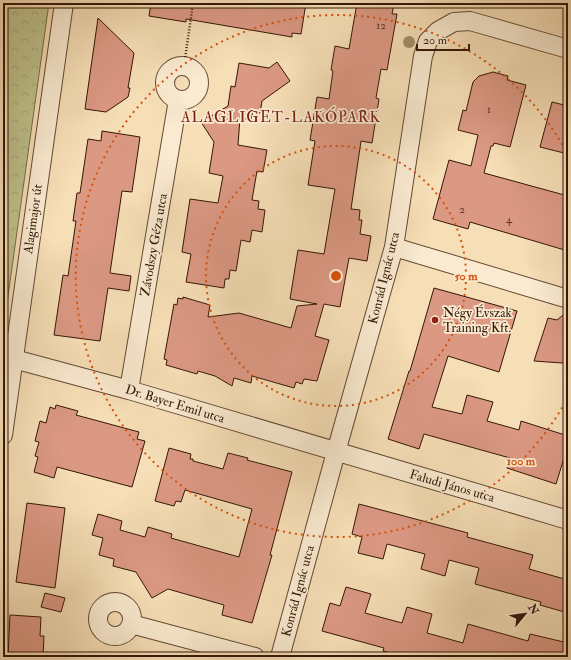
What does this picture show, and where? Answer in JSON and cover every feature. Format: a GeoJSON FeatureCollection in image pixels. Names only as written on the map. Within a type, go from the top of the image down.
{"type":"FeatureCollection","features":[{"type":"Feature","properties":{"kind":"street","name":"Alagimajor út"},"geometry":{"type":"LineString","coordinates":[[3,435],[64,3]]}},
{"type":"Feature","properties":{"kind":"street","name":"Konrád Ignác utca"},"geometry":{"type":"LineString","coordinates":[[280,657],[394,247],[423,56],[428,41],[438,31],[454,22],[470,21],[568,49]]}},
{"type":"Feature","properties":{"kind":"street"},"geometry":{"type":"LineString","coordinates":[[184,66],[193,69],[197,74],[200,81],[199,87],[194,95],[187,99],[178,100],[171,96],[166,88],[165,81],[167,74],[171,70],[176,67],[184,66]]}},
{"type":"Feature","properties":{"kind":"street","name":"Závodszy Géza utca"},"geometry":{"type":"LineString","coordinates":[[129,390],[178,100]]}},
{"type":"Feature","properties":{"kind":"street"},"geometry":{"type":"LineString","coordinates":[[394,247],[568,299]]}},
{"type":"Feature","properties":{"kind":"street","name":"Dr. Bayer Emil utca"},"geometry":{"type":"LineString","coordinates":[[14,359],[129,390],[336,452]]}},
{"type":"Feature","properties":{"kind":"street","name":"Faludi János utca"},"geometry":{"type":"LineString","coordinates":[[336,452],[568,520]]}},
{"type":"Feature","properties":{"kind":"street"},"geometry":{"type":"LineString","coordinates":[[131,624],[255,657]]}},
{"type":"Feature","properties":{"kind":"path"},"geometry":{"type":"LineString","coordinates":[[184,66],[193,3]]}},
{"type":"Feature","properties":{"kind":"green space"},"geometry":{"type":"Polygon","coordinates":[[[3,3],[49,3],[3,332],[3,3]]]}},
{"type":"Feature","properties":{"kind":"building"},"geometry":{"type":"Polygon","coordinates":[[[151,3],[306,3],[301,34],[292,33],[292,37],[186,19],[186,22],[149,16],[151,3]]]}},
{"type":"Feature","properties":{"kind":"building"},"geometry":{"type":"Polygon","coordinates":[[[357,3],[394,3],[392,14],[397,14],[387,70],[381,69],[376,98],[379,99],[372,143],[361,141],[351,209],[360,210],[359,220],[362,220],[360,234],[371,236],[367,261],[349,258],[340,307],[324,304],[315,336],[329,340],[317,381],[304,379],[302,384],[296,382],[294,388],[252,376],[251,383],[234,378],[232,386],[215,376],[198,371],[197,374],[166,365],[167,360],[164,359],[174,304],[177,305],[178,298],[183,299],[183,297],[210,305],[208,317],[239,313],[291,328],[297,306],[317,304],[290,299],[298,250],[324,254],[335,189],[308,185],[315,141],[310,140],[317,97],[329,99],[333,71],[331,70],[335,46],[349,49],[357,3]]]}},
{"type":"Feature","properties":{"kind":"building"},"geometry":{"type":"Polygon","coordinates":[[[98,18],[134,53],[128,88],[130,88],[128,97],[106,112],[85,109],[98,18]]]}},
{"type":"Feature","properties":{"kind":"building"},"geometry":{"type":"Polygon","coordinates":[[[277,62],[290,81],[262,101],[260,113],[253,112],[251,120],[240,118],[238,145],[267,150],[263,172],[257,171],[252,200],[259,201],[258,209],[265,210],[262,232],[252,230],[250,242],[241,240],[236,271],[230,270],[229,279],[225,279],[224,288],[186,282],[191,254],[182,252],[190,199],[218,203],[223,176],[209,173],[214,142],[201,122],[228,106],[231,86],[235,87],[239,63],[269,68],[277,62]]]}},
{"type":"Feature","properties":{"kind":"building"},"geometry":{"type":"Polygon","coordinates":[[[493,72],[508,76],[507,80],[526,85],[510,147],[494,143],[493,146],[491,146],[484,173],[568,196],[568,251],[470,222],[468,229],[433,219],[449,160],[471,166],[478,135],[458,130],[463,110],[466,111],[473,82],[479,76],[493,72]]]}},
{"type":"Feature","properties":{"kind":"building"},"geometry":{"type":"Polygon","coordinates":[[[552,102],[568,106],[568,154],[540,147],[552,102]]]}},
{"type":"Feature","properties":{"kind":"building"},"geometry":{"type":"Polygon","coordinates":[[[102,131],[140,137],[132,192],[122,191],[110,273],[131,276],[129,291],[108,288],[100,341],[54,335],[63,275],[68,276],[76,221],[73,221],[77,193],[80,193],[88,139],[101,141],[102,131]]]}},
{"type":"Feature","properties":{"kind":"building"},"geometry":{"type":"Polygon","coordinates":[[[434,288],[517,311],[499,372],[448,356],[432,407],[462,414],[467,395],[493,402],[487,421],[519,430],[521,421],[568,436],[568,445],[556,484],[507,468],[510,458],[424,434],[419,449],[388,439],[410,371],[434,288]]]}},
{"type":"Feature","properties":{"kind":"building"},"geometry":{"type":"Polygon","coordinates":[[[568,311],[568,360],[562,363],[534,361],[548,318],[557,320],[568,311]]]}},
{"type":"Feature","properties":{"kind":"building"},"geometry":{"type":"Polygon","coordinates":[[[56,405],[78,411],[76,415],[139,432],[137,439],[145,441],[132,487],[57,467],[54,478],[34,472],[38,457],[35,456],[39,442],[35,441],[40,421],[46,423],[50,407],[55,409],[56,405]]]}},
{"type":"Feature","properties":{"kind":"building"},"geometry":{"type":"Polygon","coordinates":[[[169,448],[191,454],[190,459],[193,459],[193,461],[223,469],[228,453],[248,458],[247,460],[292,472],[270,555],[272,555],[252,623],[222,615],[224,605],[168,589],[152,598],[136,572],[113,566],[114,559],[99,555],[103,538],[92,535],[98,514],[122,521],[120,530],[145,537],[148,527],[172,534],[171,538],[239,557],[252,509],[185,490],[181,502],[176,501],[174,506],[155,501],[169,448]]]}},
{"type":"Feature","properties":{"kind":"building"},"geometry":{"type":"Polygon","coordinates":[[[27,503],[65,508],[55,588],[16,582],[27,503]]]}},
{"type":"Feature","properties":{"kind":"building"},"geometry":{"type":"Polygon","coordinates":[[[359,504],[468,533],[467,537],[533,555],[529,569],[568,580],[568,613],[540,605],[541,602],[475,584],[479,568],[449,560],[445,576],[421,569],[425,554],[387,544],[383,559],[358,553],[362,537],[352,534],[359,504]]]}},
{"type":"Feature","properties":{"kind":"building"},"geometry":{"type":"Polygon","coordinates":[[[346,587],[371,594],[365,613],[402,623],[407,607],[432,614],[427,633],[463,643],[468,624],[528,641],[530,634],[568,643],[568,657],[405,657],[383,651],[384,648],[322,631],[330,603],[340,606],[346,587]]]}},
{"type":"Feature","properties":{"kind":"building"},"geometry":{"type":"Polygon","coordinates":[[[45,593],[65,598],[61,612],[41,607],[45,593]]]}},
{"type":"Feature","properties":{"kind":"building"},"geometry":{"type":"Polygon","coordinates":[[[10,615],[41,617],[40,636],[44,636],[43,657],[8,657],[10,615]]]}},
{"type":"Feature","properties":{"kind":"place","name":"Négy Évszak Training Kft."},"geometry":{"type":"Point","coordinates":[435,320]}},
{"type":"Feature","properties":{"kind":"district","name":"ALAGLIGET-LAKÓPARK"},"geometry":{"type":"Point","coordinates":[281,117]}}]}
